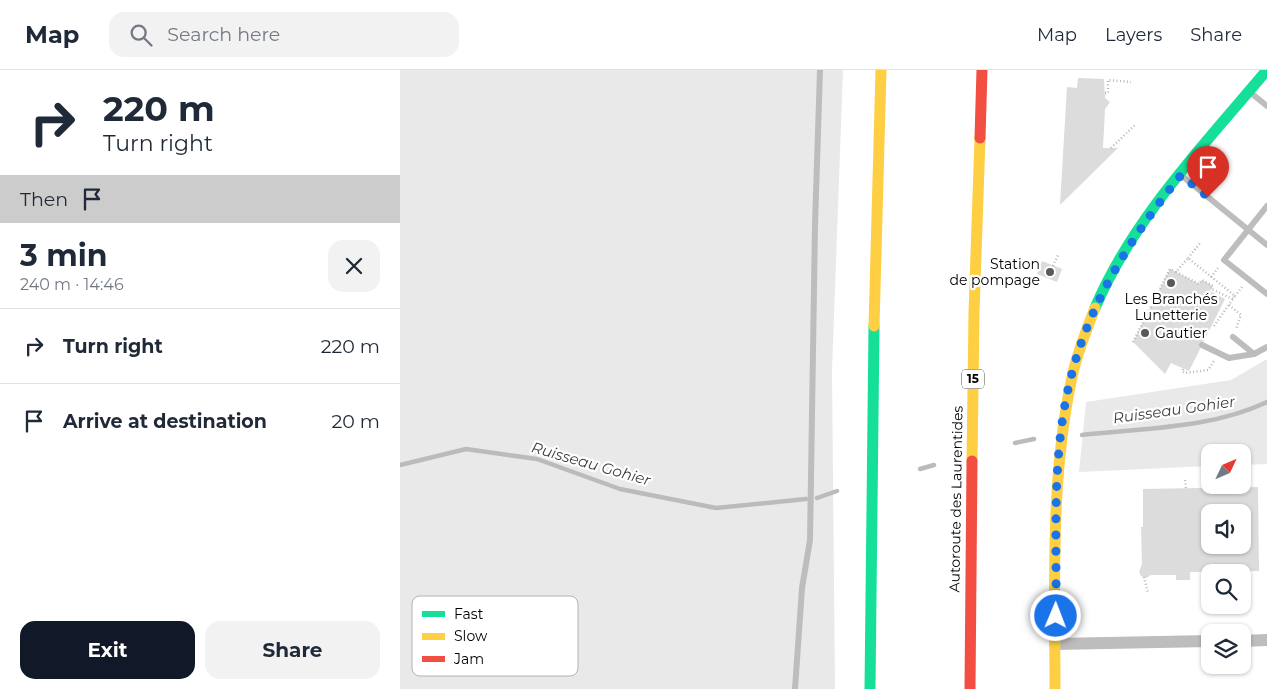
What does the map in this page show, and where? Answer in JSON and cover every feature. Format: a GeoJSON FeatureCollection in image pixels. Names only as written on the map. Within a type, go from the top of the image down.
{"type":"FeatureCollection","features":[{"type":"Feature","properties":{"kind":"main road"},"geometry":{"type":"LineString","coordinates":[[870,689],[872,381],[881,70]]}},
{"type":"Feature","properties":{"kind":"main road","name":"Autoroute des Laurentides"},"geometry":{"type":"LineString","coordinates":[[970,689],[974,322],[982,70]]}},
{"type":"Feature","properties":{"kind":"main road"},"geometry":{"type":"LineString","coordinates":[[1055,689],[1058,473],[1062,427],[1070,378],[1090,320],[1113,270],[1145,222],[1181,175],[1267,70]]}},
{"type":"Feature","properties":{"kind":"street"},"geometry":{"type":"LineString","coordinates":[[1251,641],[1267,640]]}},
{"type":"Feature","properties":{"kind":"street"},"geometry":{"type":"LineString","coordinates":[[1056,644],[1201,641]]}},
{"type":"Feature","properties":{"kind":"lane"},"geometry":{"type":"LineString","coordinates":[[795,689],[802,588],[810,540],[815,225],[820,70]]}},
{"type":"Feature","properties":{"kind":"lane"},"geometry":{"type":"LineString","coordinates":[[1249,92],[1267,106]]}},
{"type":"Feature","properties":{"kind":"lane"},"geometry":{"type":"LineString","coordinates":[[1181,175],[1267,245]]}},
{"type":"Feature","properties":{"kind":"lane"},"geometry":{"type":"LineString","coordinates":[[1267,206],[1224,260],[1267,294]]}},
{"type":"Feature","properties":{"kind":"lane"},"geometry":{"type":"LineString","coordinates":[[1234,337],[1254,354]]}},
{"type":"Feature","properties":{"kind":"lane"},"geometry":{"type":"LineString","coordinates":[[1202,345],[1228,358],[1254,354],[1267,347]]}},
{"type":"Feature","properties":{"kind":"path"},"geometry":{"type":"LineString","coordinates":[[1105,93],[1108,93],[1108,80],[1131,82]]}},
{"type":"Feature","properties":{"kind":"path"},"geometry":{"type":"LineString","coordinates":[[1111,148],[1135,125]]}},
{"type":"Feature","properties":{"kind":"path"},"geometry":{"type":"LineString","coordinates":[[1176,272],[1201,242]]}},
{"type":"Feature","properties":{"kind":"path"},"geometry":{"type":"LineString","coordinates":[[1054,266],[1058,255]]}},
{"type":"Feature","properties":{"kind":"path"},"geometry":{"type":"LineString","coordinates":[[1188,258],[1235,296],[1214,326]]}},
{"type":"Feature","properties":{"kind":"path"},"geometry":{"type":"LineString","coordinates":[[1133,342],[1170,269],[1199,284],[1202,280],[1213,286],[1211,289],[1232,299]]}},
{"type":"Feature","properties":{"kind":"path"},"geometry":{"type":"LineString","coordinates":[[1209,284],[1213,278]]}},
{"type":"Feature","properties":{"kind":"path"},"geometry":{"type":"LineString","coordinates":[[1228,305],[1241,315],[1234,337]]}},
{"type":"Feature","properties":{"kind":"path"},"geometry":{"type":"LineString","coordinates":[[1183,369],[1182,371],[1185,373],[1208,370]]}},
{"type":"Feature","properties":{"kind":"path"},"geometry":{"type":"LineString","coordinates":[[1185,480],[1186,488]]}},
{"type":"Feature","properties":{"kind":"path"},"geometry":{"type":"LineString","coordinates":[[1144,577],[1148,593]]}},
{"type":"Feature","properties":{"kind":"shaded area"},"geometry":{"type":"Polygon","coordinates":[[[400,70],[843,70],[832,371],[835,689],[400,689],[400,70]]]}},
{"type":"Feature","properties":{"kind":"shaded area"},"geometry":{"type":"Polygon","coordinates":[[[1267,359],[1267,464],[1251,465],[1251,444],[1201,444],[1201,466],[1079,472],[1086,402],[1231,380],[1267,359]]]}},
{"type":"Feature","properties":{"kind":"building"},"geometry":{"type":"Polygon","coordinates":[[[1078,78],[1104,79],[1105,98],[1110,102],[1105,109],[1103,148],[1118,148],[1060,205],[1067,87],[1077,88],[1078,78]]]}},
{"type":"Feature","properties":{"kind":"building","name":"Station de pompage"},"geometry":{"type":"Polygon","coordinates":[[[1042,261],[1062,269],[1057,282],[1037,274],[1042,261]]]}},
{"type":"Feature","properties":{"kind":"building"},"geometry":{"type":"Polygon","coordinates":[[[1170,269],[1199,284],[1202,280],[1213,286],[1210,291],[1225,299],[1189,371],[1171,363],[1165,374],[1133,342],[1170,269]]]}},
{"type":"Feature","properties":{"kind":"building"},"geometry":{"type":"Polygon","coordinates":[[[1251,487],[1258,487],[1259,571],[1251,571],[1251,564],[1201,564],[1201,572],[1190,572],[1190,580],[1176,580],[1176,575],[1151,575],[1146,578],[1141,576],[1139,572],[1142,564],[1141,527],[1143,527],[1143,489],[1201,488],[1201,494],[1251,494],[1251,487]]]}},
{"type":"Feature","properties":{"kind":"waterway","name":"Ruisseau Gohier"},"geometry":{"type":"LineString","coordinates":[[1082,435],[1152,429],[1223,418],[1267,402]]}},
{"type":"Feature","properties":{"kind":"waterway","name":"Ruisseau Gohier"},"geometry":{"type":"LineString","coordinates":[[1015,443],[1034,439]]}},
{"type":"Feature","properties":{"kind":"waterway","name":"Ruisseau Gohier"},"geometry":{"type":"LineString","coordinates":[[400,465],[466,449],[537,459],[620,489],[716,508],[806,499]]}},
{"type":"Feature","properties":{"kind":"waterway","name":"Ruisseau Gohier"},"geometry":{"type":"LineString","coordinates":[[920,469],[934,465]]}},
{"type":"Feature","properties":{"kind":"waterway","name":"Ruisseau Gohier"},"geometry":{"type":"LineString","coordinates":[[817,498],[837,491]]}},
{"type":"Feature","properties":{"kind":"traffic: fast"},"geometry":{"type":"LineString","coordinates":[[1095,308],[1129,243],[1150,213],[1195,154],[1267,70]]}},
{"type":"Feature","properties":{"kind":"traffic: fast"},"geometry":{"type":"LineString","coordinates":[[870,689],[874,326]]}},
{"type":"Feature","properties":{"kind":"traffic: slow"},"geometry":{"type":"LineString","coordinates":[[874,326],[881,70]]}},
{"type":"Feature","properties":{"kind":"traffic: slow"},"geometry":{"type":"LineString","coordinates":[[972,461],[974,313],[980,138]]}},
{"type":"Feature","properties":{"kind":"traffic: slow"},"geometry":{"type":"LineString","coordinates":[[1055,689],[1055,533],[1060,454],[1074,368],[1095,308]]}},
{"type":"Feature","properties":{"kind":"traffic: jam"},"geometry":{"type":"LineString","coordinates":[[980,138],[982,70]]}},
{"type":"Feature","properties":{"kind":"traffic: jam"},"geometry":{"type":"LineString","coordinates":[[970,689],[972,461]]}},
{"type":"Feature","properties":{"kind":"place","name":"Station de pompage"},"geometry":{"type":"Point","coordinates":[1050,272]}},
{"type":"Feature","properties":{"kind":"place","name":"Les Branchés Lunetterie"},"geometry":{"type":"Point","coordinates":[1171,283]}},
{"type":"Feature","properties":{"kind":"place","name":"Gautier"},"geometry":{"type":"Point","coordinates":[1145,333]}},
{"type":"Feature","properties":{"kind":"route"},"geometry":{"type":"LineString","coordinates":[[1056,616],[1057,488],[1060,442],[1070,378],[1084,336],[1113,270],[1145,222],[1181,175],[1208,197]]}}]}
